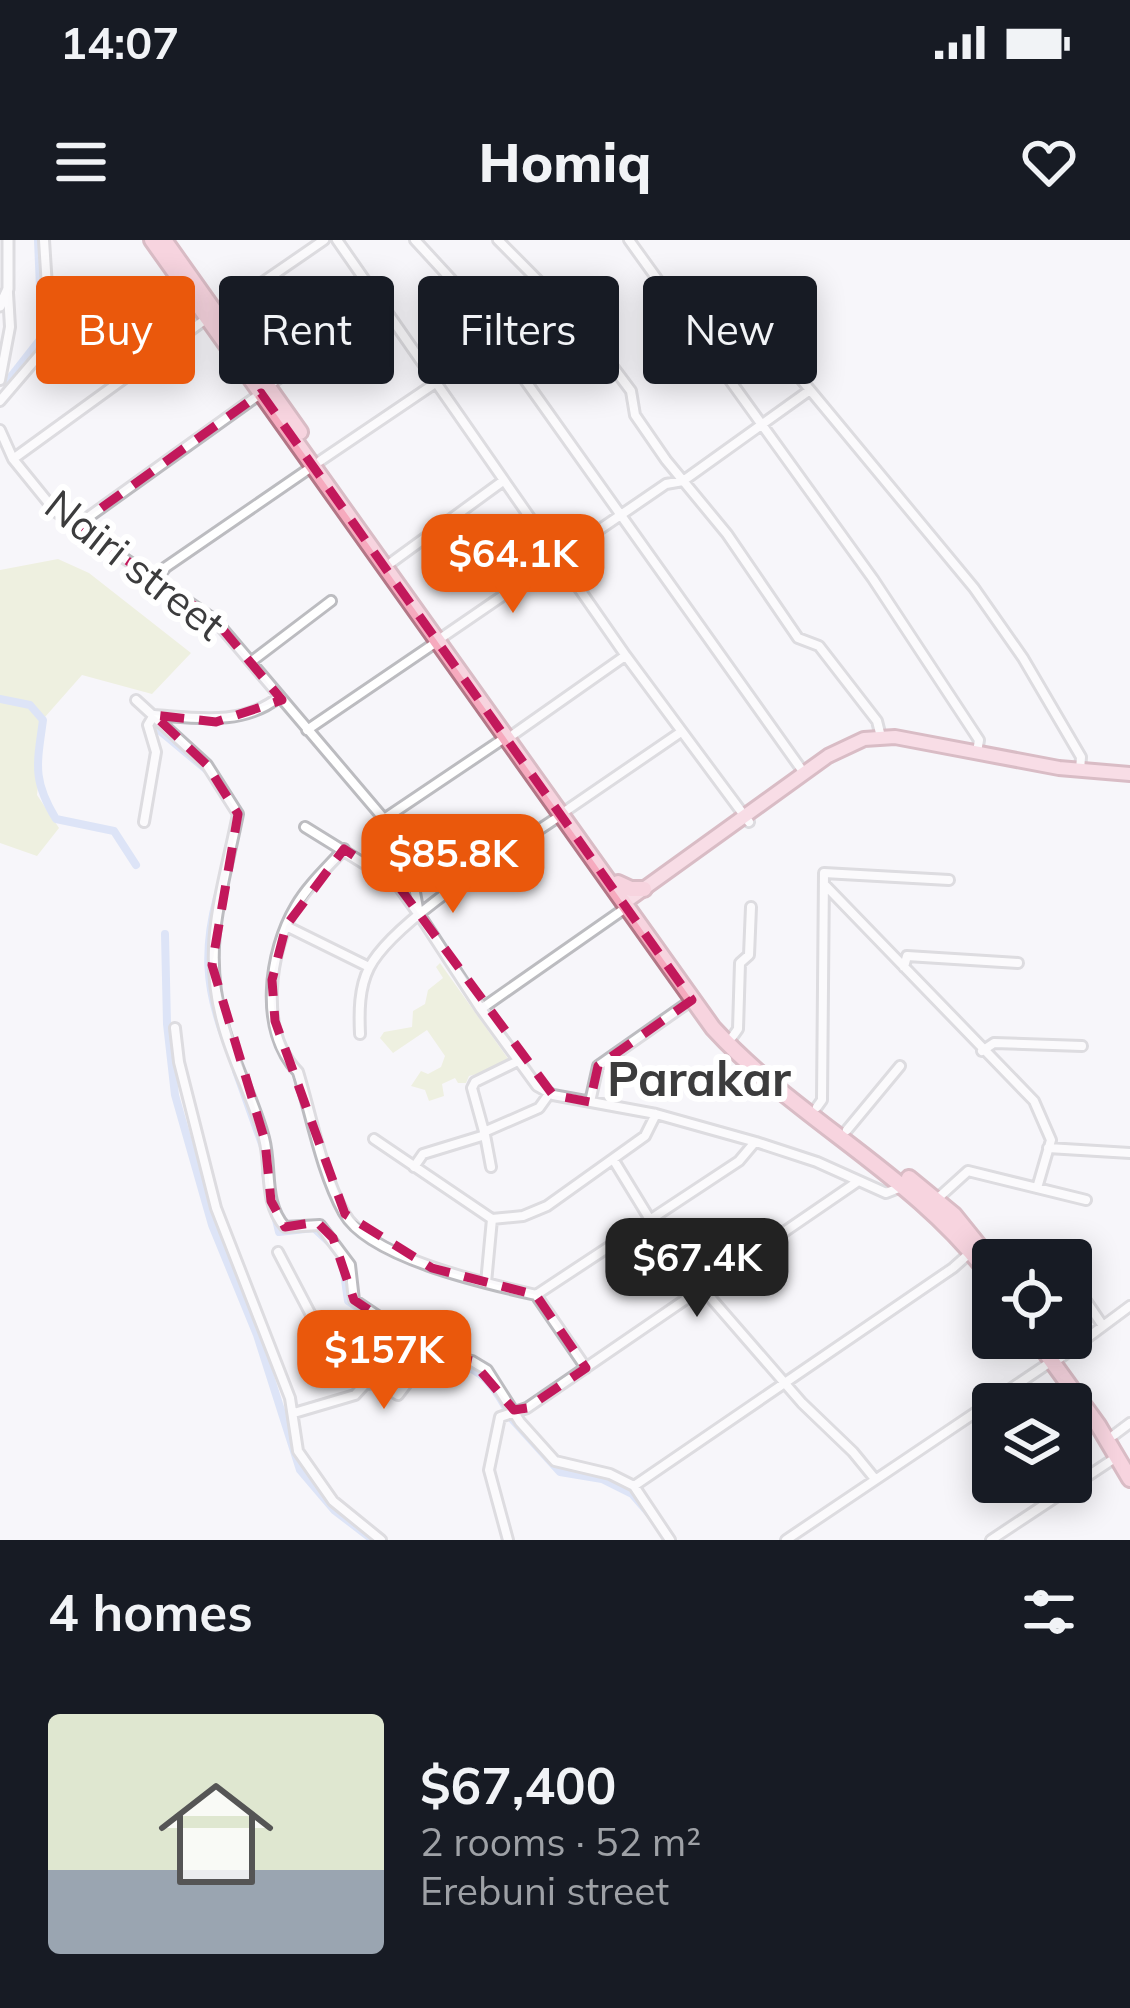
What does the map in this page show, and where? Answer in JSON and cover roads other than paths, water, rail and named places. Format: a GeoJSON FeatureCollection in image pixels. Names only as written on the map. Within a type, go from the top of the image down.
{"type":"FeatureCollection","features":[{"type":"Feature","properties":{"kind":"highway"},"geometry":{"type":"LineString","coordinates":[[152,240],[212,316]]}},
{"type":"Feature","properties":{"kind":"highway"},"geometry":{"type":"LineString","coordinates":[[164,240],[212,316],[692,1000],[751,1066],[905,1186],[972,1251]]}},
{"type":"Feature","properties":{"kind":"highway"},"geometry":{"type":"LineString","coordinates":[[316,463],[392,562],[441,639]]}},
{"type":"Feature","properties":{"kind":"highway"},"geometry":{"type":"LineString","coordinates":[[564,813],[619,883],[628,889],[644,889]]}},
{"type":"Feature","properties":{"kind":"highway"},"geometry":{"type":"LineString","coordinates":[[619,883],[627,905],[733,1036],[937,1199],[972,1240]]}},
{"type":"Feature","properties":{"kind":"highway"},"geometry":{"type":"LineString","coordinates":[[1056,1359],[1114,1435],[1130,1480]]}},
{"type":"Feature","properties":{"kind":"highway"},"geometry":{"type":"LineString","coordinates":[[1056,1359],[1124,1458]]}},
{"type":"Feature","properties":{"kind":"main road"},"geometry":{"type":"LineString","coordinates":[[0,306],[8,290],[8,240]]}},
{"type":"Feature","properties":{"kind":"main road"},"geometry":{"type":"LineString","coordinates":[[627,905],[845,746],[881,737],[1130,777]]}},
{"type":"Feature","properties":{"kind":"main road"},"geometry":{"type":"LineString","coordinates":[[627,905],[840,757],[876,745],[1066,777],[1130,777]]}},
{"type":"Feature","properties":{"kind":"street"},"geometry":{"type":"LineString","coordinates":[[0,400],[41,352],[50,334],[44,240]]}},
{"type":"Feature","properties":{"kind":"street"},"geometry":{"type":"LineString","coordinates":[[13,459],[323,240]]}},
{"type":"Feature","properties":{"kind":"street"},"geometry":{"type":"LineString","coordinates":[[337,240],[362,276]]}},
{"type":"Feature","properties":{"kind":"street"},"geometry":{"type":"LineString","coordinates":[[415,240],[461,290],[804,773]]}},
{"type":"Feature","properties":{"kind":"street"},"geometry":{"type":"LineString","coordinates":[[498,240],[605,348],[631,392],[635,415],[727,534],[798,638],[819,646],[877,721],[881,737]]}},
{"type":"Feature","properties":{"kind":"street"},"geometry":{"type":"LineString","coordinates":[[629,240],[873,579],[979,740],[977,753]]}},
{"type":"Feature","properties":{"kind":"street"},"geometry":{"type":"LineString","coordinates":[[0,380],[10,327],[8,290]]}},
{"type":"Feature","properties":{"kind":"street"},"geometry":{"type":"LineString","coordinates":[[394,324],[418,360]]}},
{"type":"Feature","properties":{"kind":"street"},"geometry":{"type":"LineString","coordinates":[[76,526],[273,384]]}},
{"type":"Feature","properties":{"kind":"street"},"geometry":{"type":"LineString","coordinates":[[155,580],[166,567],[434,384],[747,819]]}},
{"type":"Feature","properties":{"kind":"street"},"geometry":{"type":"LineString","coordinates":[[805,384],[974,588],[1082,757],[1080,771]]}},
{"type":"Feature","properties":{"kind":"street"},"geometry":{"type":"LineString","coordinates":[[307,730],[666,484],[683,481],[810,390]]}},
{"type":"Feature","properties":{"kind":"street","name":"Nairi street"},"geometry":{"type":"LineString","coordinates":[[0,430],[13,459],[56,512],[214,620],[385,819],[408,854],[419,914],[481,1010],[549,1094]]}},
{"type":"Feature","properties":{"kind":"street"},"geometry":{"type":"LineString","coordinates":[[392,562],[503,481]]}},
{"type":"Feature","properties":{"kind":"street"},"geometry":{"type":"LineString","coordinates":[[252,661],[331,602]]}},
{"type":"Feature","properties":{"kind":"street"},"geometry":{"type":"LineString","coordinates":[[385,819],[626,656]]}},
{"type":"Feature","properties":{"kind":"street"},"geometry":{"type":"LineString","coordinates":[[154,715],[217,722],[279,697]]}},
{"type":"Feature","properties":{"kind":"street"},"geometry":{"type":"LineString","coordinates":[[136,700],[207,766],[238,814],[212,934],[212,965],[223,1026],[265,1141],[271,1201],[279,1220],[285,1227],[320,1225],[350,1265],[354,1300],[431,1352],[472,1361],[487,1370],[555,1461],[610,1474],[634,1486],[670,1540]]}},
{"type":"Feature","properties":{"kind":"street"},"geometry":{"type":"LineString","coordinates":[[144,822],[156,752],[148,725],[154,715]]}},
{"type":"Feature","properties":{"kind":"street"},"geometry":{"type":"LineString","coordinates":[[360,1034],[359,1000],[369,968],[419,914],[681,732]]}},
{"type":"Feature","properties":{"kind":"street"},"geometry":{"type":"LineString","coordinates":[[305,827],[397,884],[419,914]]}},
{"type":"Feature","properties":{"kind":"street"},"geometry":{"type":"LineString","coordinates":[[344,849],[297,903],[276,951],[272,980],[284,1058],[298,1072],[345,1214],[366,1236],[431,1268],[536,1295],[586,1369]]}},
{"type":"Feature","properties":{"kind":"street"},"geometry":{"type":"LineString","coordinates":[[818,1107],[822,1100],[824,873],[949,880]]}},
{"type":"Feature","properties":{"kind":"street"},"geometry":{"type":"LineString","coordinates":[[824,884],[1034,1101],[1051,1140],[1037,1188]]}},
{"type":"Feature","properties":{"kind":"street"},"geometry":{"type":"LineString","coordinates":[[481,1010],[627,905]]}},
{"type":"Feature","properties":{"kind":"street"},"geometry":{"type":"LineString","coordinates":[[733,1036],[739,1029],[740,963],[749,955],[751,907]]}},
{"type":"Feature","properties":{"kind":"street"},"geometry":{"type":"LineString","coordinates":[[286,926],[369,968]]}},
{"type":"Feature","properties":{"kind":"street"},"geometry":{"type":"LineString","coordinates":[[904,968],[907,956],[1018,963]]}},
{"type":"Feature","properties":{"kind":"street"},"geometry":{"type":"LineString","coordinates":[[590,1102],[598,1066],[692,1000]]}},
{"type":"Feature","properties":{"kind":"street"},"geometry":{"type":"LineString","coordinates":[[175,1028],[216,1208],[294,1413],[298,1451],[333,1501],[381,1540]]}},
{"type":"Feature","properties":{"kind":"street"},"geometry":{"type":"LineString","coordinates":[[982,1051],[994,1043],[1082,1046]]}},
{"type":"Feature","properties":{"kind":"street"},"geometry":{"type":"LineString","coordinates":[[491,1167],[472,1088],[475,1082],[518,1061]]}},
{"type":"Feature","properties":{"kind":"street"},"geometry":{"type":"LineString","coordinates":[[847,1130],[900,1066]]}},
{"type":"Feature","properties":{"kind":"street"},"geometry":{"type":"LineString","coordinates":[[414,1167],[423,1154],[539,1108],[549,1094],[656,1114],[756,1142],[887,1194],[905,1186]]}},
{"type":"Feature","properties":{"kind":"street"},"geometry":{"type":"LineString","coordinates":[[374,1139],[492,1219],[523,1216],[547,1206],[645,1136],[656,1114]]}},
{"type":"Feature","properties":{"kind":"street"},"geometry":{"type":"LineString","coordinates":[[536,1295],[739,1161],[756,1142]]}},
{"type":"Feature","properties":{"kind":"street"},"geometry":{"type":"LineString","coordinates":[[1048,1148],[1130,1153]]}},
{"type":"Feature","properties":{"kind":"street"},"geometry":{"type":"LineString","coordinates":[[614,1159],[650,1218],[703,1289],[874,1479]]}},
{"type":"Feature","properties":{"kind":"street"},"geometry":{"type":"LineString","coordinates":[[937,1199],[968,1172],[1086,1200]]}},
{"type":"Feature","properties":{"kind":"street"},"geometry":{"type":"LineString","coordinates":[[508,1540],[489,1471],[500,1418],[527,1408],[586,1369],[858,1181]]}},
{"type":"Feature","properties":{"kind":"street"},"geometry":{"type":"LineString","coordinates":[[486,1283],[492,1219]]}},
{"type":"Feature","properties":{"kind":"street"},"geometry":{"type":"LineString","coordinates":[[634,1486],[972,1251]]}},
{"type":"Feature","properties":{"kind":"street"},"geometry":{"type":"LineString","coordinates":[[278,1252],[348,1380],[379,1383],[398,1395],[431,1352]]}},
{"type":"Feature","properties":{"kind":"street"},"geometry":{"type":"LineString","coordinates":[[1092,1334],[1130,1306]]}},
{"type":"Feature","properties":{"kind":"street"},"geometry":{"type":"LineString","coordinates":[[1092,1310],[1103,1326]]}},
{"type":"Feature","properties":{"kind":"street"},"geometry":{"type":"LineString","coordinates":[[786,1540],[1056,1359]]}},
{"type":"Feature","properties":{"kind":"street"},"geometry":{"type":"LineString","coordinates":[[294,1413],[355,1395],[365,1384]]}},
{"type":"Feature","properties":{"kind":"street"},"geometry":{"type":"LineString","coordinates":[[1114,1435],[1130,1423]]}},
{"type":"Feature","properties":{"kind":"street"},"geometry":{"type":"LineString","coordinates":[[991,1540],[1124,1458]]}},
{"type":"Feature","properties":{"kind":"waterway"},"geometry":{"type":"LineString","coordinates":[[6,383],[42,337],[38,240]]}},
{"type":"Feature","properties":{"kind":"waterway"},"geometry":{"type":"LineString","coordinates":[[0,699],[30,705],[43,720],[38,771],[56,819],[114,831],[136,865]]}},
{"type":"Feature","properties":{"kind":"waterway"},"geometry":{"type":"LineString","coordinates":[[154,726],[208,771]]}},
{"type":"Feature","properties":{"kind":"waterway"},"geometry":{"type":"LineString","coordinates":[[217,897],[208,966],[223,1034]]}},
{"type":"Feature","properties":{"kind":"waterway"},"geometry":{"type":"LineString","coordinates":[[165,934],[175,1095],[212,1225],[257,1335],[300,1470],[334,1510],[373,1540]]}},
{"type":"Feature","properties":{"kind":"waterway"},"geometry":{"type":"LineString","coordinates":[[236,1071],[263,1147]]}},
{"type":"Feature","properties":{"kind":"waterway"},"geometry":{"type":"LineString","coordinates":[[265,1174],[279,1232],[314,1228],[329,1242]]}},
{"type":"Feature","properties":{"kind":"waterway"},"geometry":{"type":"LineString","coordinates":[[342,1259],[348,1301],[425,1354]]}},
{"type":"Feature","properties":{"kind":"waterway"},"geometry":{"type":"LineString","coordinates":[[440,1360],[464,1365],[480,1375],[506,1408]]}},
{"type":"Feature","properties":{"kind":"waterway"},"geometry":{"type":"LineString","coordinates":[[511,1418],[560,1472],[602,1479],[632,1494],[651,1516]]}},
{"type":"Feature","properties":{"kind":"district","name":"Parakar"},"geometry":{"type":"Point","coordinates":[699,1079]}}]}
